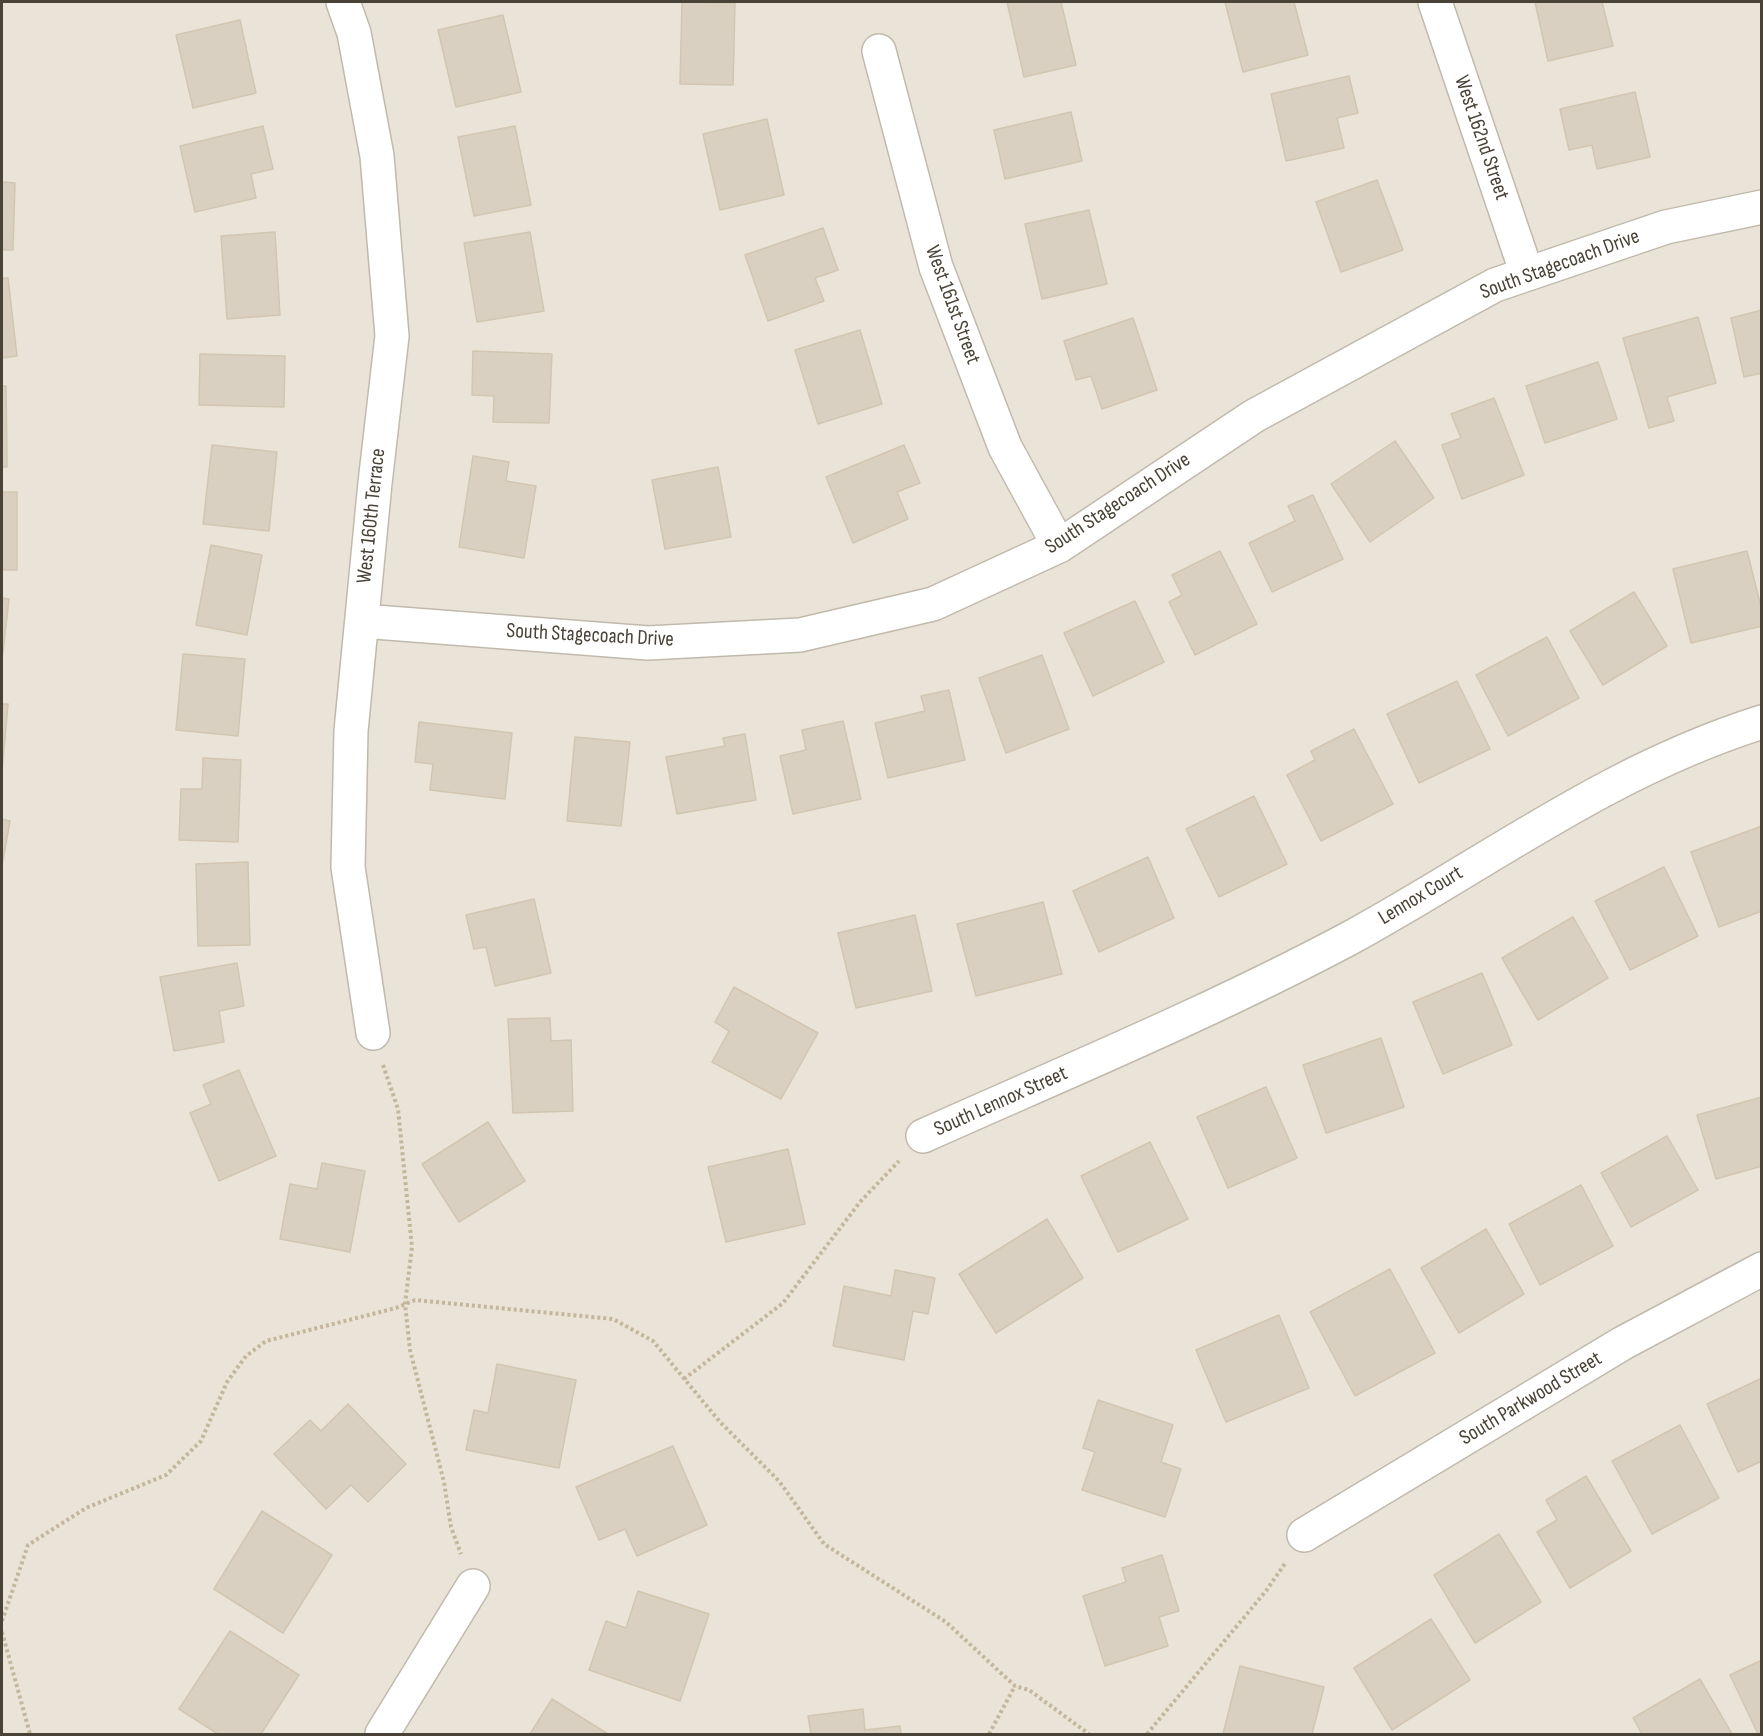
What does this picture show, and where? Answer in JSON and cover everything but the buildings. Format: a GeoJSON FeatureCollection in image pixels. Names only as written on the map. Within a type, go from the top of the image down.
{"type":"FeatureCollection","features":[{"type":"Feature","properties":{"kind":"street","name":"West 160th Terrace"},"geometry":{"type":"LineString","coordinates":[[343,2],[354,33],[377,156],[392,336],[351,731],[348,867],[373,1033]]}},
{"type":"Feature","properties":{"kind":"street","name":"West 162nd Street"},"geometry":{"type":"LineString","coordinates":[[1435,2],[1527,274]]}},
{"type":"Feature","properties":{"kind":"street","name":"West 161st Street"},"geometry":{"type":"LineString","coordinates":[[879,51],[936,267],[1005,447],[1059,546]]}},
{"type":"Feature","properties":{"kind":"street","name":"South Stagecoach Drive"},"geometry":{"type":"LineString","coordinates":[[362,621],[648,643],[800,635],[933,604],[1059,546],[1254,416],[1494,285],[1666,227],[1761,207]]}},
{"type":"Feature","properties":{"kind":"street","name":"Lennox Court"},"geometry":{"type":"LineString","coordinates":[[1078,1067],[1239,995],[1352,936],[1631,774],[1715,737],[1761,722]]}},
{"type":"Feature","properties":{"kind":"street","name":"South Lennox Street"},"geometry":{"type":"LineString","coordinates":[[923,1136],[1078,1067]]}},
{"type":"Feature","properties":{"kind":"street","name":"South Parkwood Street"},"geometry":{"type":"LineString","coordinates":[[1304,1535],[1623,1343],[1761,1269]]}},
{"type":"Feature","properties":{"kind":"street"},"geometry":{"type":"LineString","coordinates":[[382,1734],[473,1586]]}},
{"type":"Feature","properties":{"kind":"path"},"geometry":{"type":"LineString","coordinates":[[373,1033],[399,1115],[412,1247],[405,1304],[410,1350],[444,1482],[451,1527],[473,1586]]}},
{"type":"Feature","properties":{"kind":"path"},"geometry":{"type":"LineString","coordinates":[[684,1379],[783,1304],[860,1202],[923,1136]]}},
{"type":"Feature","properties":{"kind":"path"},"geometry":{"type":"LineString","coordinates":[[2,1621],[28,1545],[86,1508],[166,1475],[201,1441],[227,1382],[246,1356],[266,1341],[415,1300],[613,1319],[653,1341],[720,1422],[779,1481],[824,1544],[946,1622],[1015,1686],[1029,1690],[1089,1734]]}},
{"type":"Feature","properties":{"kind":"path"},"geometry":{"type":"LineString","coordinates":[[1147,1734],[1266,1591],[1304,1535]]}},
{"type":"Feature","properties":{"kind":"path"},"geometry":{"type":"LineString","coordinates":[[2,1632],[30,1734]]}},
{"type":"Feature","properties":{"kind":"path"},"geometry":{"type":"LineString","coordinates":[[989,1734],[1015,1686]]}},
{"type":"Feature","properties":{"kind":"shaded area"},"geometry":{"type":"Polygon","coordinates":[[[2,2],[1761,2],[1761,1734],[2,1734],[2,2]]]}}]}
